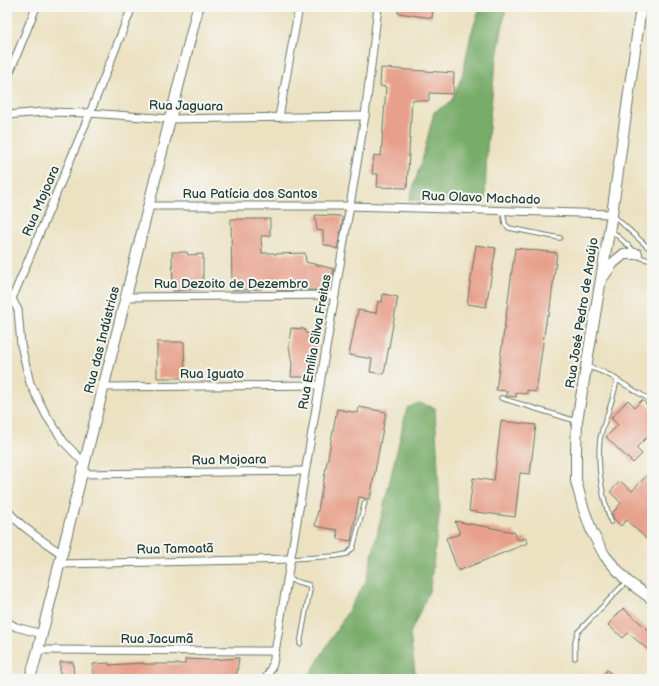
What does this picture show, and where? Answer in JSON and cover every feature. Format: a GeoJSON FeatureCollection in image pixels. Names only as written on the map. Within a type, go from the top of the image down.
{"type":"FeatureCollection","features":[{"type":"Feature","properties":{"kind":"street"},"geometry":{"type":"LineString","coordinates":[[7,80],[36,7]]}},
{"type":"Feature","properties":{"kind":"street","name":"Rua Mojoara"},"geometry":{"type":"LineString","coordinates":[[7,306],[12,299],[90,113],[132,7]]}},
{"type":"Feature","properties":{"kind":"street","name":"Rua das Indústrias"},"geometry":{"type":"LineString","coordinates":[[30,679],[198,7]]}},
{"type":"Feature","properties":{"kind":"street"},"geometry":{"type":"LineString","coordinates":[[279,117],[299,7]]}},
{"type":"Feature","properties":{"kind":"street","name":"Rua Emília Silva Freitas"},"geometry":{"type":"LineString","coordinates":[[266,679],[273,664],[365,116],[378,7]]}},
{"type":"Feature","properties":{"kind":"street","name":"Rua José Pedro de Araújo"},"geometry":{"type":"LineString","coordinates":[[641,7],[612,214],[577,421],[576,481],[592,532],[605,556],[627,581],[652,599]]}},
{"type":"Feature","properties":{"kind":"street","name":"Rua Jaguara"},"geometry":{"type":"LineString","coordinates":[[7,115],[43,112],[90,113],[170,119],[365,116]]}},
{"type":"Feature","properties":{"kind":"street","name":"Rua Patícia dos Santos"},"geometry":{"type":"LineString","coordinates":[[149,206],[350,206]]}},
{"type":"Feature","properties":{"kind":"street","name":"Rua Olavo Machado"},"geometry":{"type":"LineString","coordinates":[[350,206],[612,214]]}},
{"type":"Feature","properties":{"kind":"street"},"geometry":{"type":"LineString","coordinates":[[600,282],[613,263],[624,254],[638,254]]}},
{"type":"Feature","properties":{"kind":"street","name":"Rua Dezoito de Dezembro"},"geometry":{"type":"LineString","coordinates":[[126,297],[335,295]]}},
{"type":"Feature","properties":{"kind":"street"},"geometry":{"type":"LineString","coordinates":[[12,299],[18,310],[21,345],[30,383],[46,415],[64,442],[84,463]]}},
{"type":"Feature","properties":{"kind":"street","name":"Rua Iguato"},"geometry":{"type":"LineString","coordinates":[[104,387],[320,385]]}},
{"type":"Feature","properties":{"kind":"street","name":"Rua Mojoara"},"geometry":{"type":"LineString","coordinates":[[82,474],[305,471]]}},
{"type":"Feature","properties":{"kind":"street"},"geometry":{"type":"LineString","coordinates":[[7,510],[13,518],[61,559]]}},
{"type":"Feature","properties":{"kind":"street","name":"Rua Tamoatã"},"geometry":{"type":"LineString","coordinates":[[61,559],[291,559]]}},
{"type":"Feature","properties":{"kind":"street"},"geometry":{"type":"LineString","coordinates":[[7,622],[16,627],[42,634]]}},
{"type":"Feature","properties":{"kind":"street","name":"Rua Jacumã"},"geometry":{"type":"LineString","coordinates":[[38,650],[275,651]]}},
{"type":"Feature","properties":{"kind":"lane"},"geometry":{"type":"LineString","coordinates":[[503,211],[505,224],[509,228],[560,238]]}},
{"type":"Feature","properties":{"kind":"lane"},"geometry":{"type":"LineString","coordinates":[[612,214],[652,251]]}},
{"type":"Feature","properties":{"kind":"lane"},"geometry":{"type":"LineString","coordinates":[[609,228],[642,258],[652,262]]}},
{"type":"Feature","properties":{"kind":"lane"},"geometry":{"type":"LineString","coordinates":[[587,367],[610,375],[652,401]]}},
{"type":"Feature","properties":{"kind":"lane"},"geometry":{"type":"LineString","coordinates":[[610,522],[601,480],[600,438],[618,380]]}},
{"type":"Feature","properties":{"kind":"lane"},"geometry":{"type":"LineString","coordinates":[[501,398],[577,421]]}},
{"type":"Feature","properties":{"kind":"lane"},"geometry":{"type":"LineString","coordinates":[[291,559],[347,554],[353,548],[365,502]]}},
{"type":"Feature","properties":{"kind":"lane"},"geometry":{"type":"LineString","coordinates":[[287,579],[309,585],[310,589],[300,644]]}},
{"type":"Feature","properties":{"kind":"lane"},"geometry":{"type":"LineString","coordinates":[[574,658],[575,641],[578,632],[627,581]]}},
{"type":"Feature","properties":{"kind":"green space"},"geometry":{"type":"Polygon","coordinates":[[[480,7],[506,7],[494,75],[487,148],[485,200],[409,200],[422,160],[434,112],[451,102],[462,76],[471,34],[480,7]]]}},
{"type":"Feature","properties":{"kind":"green space"},"geometry":{"type":"Polygon","coordinates":[[[419,403],[435,408],[440,509],[430,589],[410,634],[416,679],[307,679],[366,581],[407,408],[419,403]]]}},
{"type":"Feature","properties":{"kind":"building"},"geometry":{"type":"Polygon","coordinates":[[[399,7],[433,7],[432,18],[398,13],[399,7]]]}},
{"type":"Feature","properties":{"kind":"building"},"geometry":{"type":"Polygon","coordinates":[[[381,68],[454,73],[453,94],[429,93],[429,101],[412,100],[407,188],[377,187],[378,174],[372,174],[374,155],[381,156],[386,87],[380,86],[381,68]]]}},
{"type":"Feature","properties":{"kind":"building"},"geometry":{"type":"Polygon","coordinates":[[[315,215],[340,216],[343,219],[337,249],[323,244],[323,231],[317,230],[315,215]]]}},
{"type":"Feature","properties":{"kind":"building"},"geometry":{"type":"Polygon","coordinates":[[[231,219],[270,219],[270,236],[261,236],[262,253],[305,253],[306,262],[334,269],[330,287],[326,290],[277,290],[276,287],[262,287],[262,289],[232,290],[231,219]]]}},
{"type":"Feature","properties":{"kind":"building"},"geometry":{"type":"Polygon","coordinates":[[[476,245],[496,248],[486,307],[467,304],[476,245]]]}},
{"type":"Feature","properties":{"kind":"building"},"geometry":{"type":"Polygon","coordinates":[[[515,248],[557,253],[549,316],[547,315],[536,392],[527,390],[527,394],[516,393],[516,397],[506,396],[507,391],[496,390],[515,248]]]}},
{"type":"Feature","properties":{"kind":"building"},"geometry":{"type":"Polygon","coordinates":[[[172,252],[187,252],[188,255],[203,254],[203,289],[173,291],[172,252]]]}},
{"type":"Feature","properties":{"kind":"building"},"geometry":{"type":"Polygon","coordinates":[[[383,294],[398,297],[384,374],[370,372],[372,359],[349,355],[358,310],[376,313],[378,301],[382,302],[383,294]]]}},
{"type":"Feature","properties":{"kind":"building"},"geometry":{"type":"Polygon","coordinates":[[[291,328],[304,329],[306,333],[317,336],[311,377],[291,377],[292,364],[289,346],[291,328]]]}},
{"type":"Feature","properties":{"kind":"building"},"geometry":{"type":"Polygon","coordinates":[[[157,342],[184,342],[185,378],[157,378],[157,342]]]}},
{"type":"Feature","properties":{"kind":"building"},"geometry":{"type":"Polygon","coordinates":[[[628,400],[635,407],[642,400],[652,409],[652,432],[636,448],[642,454],[633,463],[606,437],[618,425],[611,418],[628,400]]]}},
{"type":"Feature","properties":{"kind":"building"},"geometry":{"type":"Polygon","coordinates":[[[359,407],[386,412],[370,499],[359,497],[351,541],[338,539],[337,530],[315,526],[337,409],[358,413],[359,407]]]}},
{"type":"Feature","properties":{"kind":"building"},"geometry":{"type":"Polygon","coordinates":[[[501,421],[536,425],[530,474],[520,473],[515,517],[469,511],[473,478],[494,481],[501,421]]]}},
{"type":"Feature","properties":{"kind":"building"},"geometry":{"type":"Polygon","coordinates":[[[652,470],[652,544],[626,520],[621,526],[614,519],[612,514],[621,503],[610,492],[620,481],[632,491],[652,470]]]}},
{"type":"Feature","properties":{"kind":"building"},"geometry":{"type":"Polygon","coordinates":[[[455,521],[514,532],[518,540],[526,538],[528,543],[458,571],[446,538],[460,534],[455,521]]]}},
{"type":"Feature","properties":{"kind":"building"},"geometry":{"type":"Polygon","coordinates":[[[623,608],[652,633],[652,653],[628,633],[623,638],[608,625],[623,608]]]}},
{"type":"Feature","properties":{"kind":"building"},"geometry":{"type":"Polygon","coordinates":[[[239,658],[236,679],[93,679],[93,664],[185,664],[185,659],[208,660],[239,658]]]}},
{"type":"Feature","properties":{"kind":"building"},"geometry":{"type":"Polygon","coordinates":[[[60,662],[73,662],[74,679],[60,679],[60,662]]]}},
{"type":"Feature","properties":{"kind":"building"},"geometry":{"type":"Polygon","coordinates":[[[607,670],[617,679],[600,679],[607,670]]]}}]}
